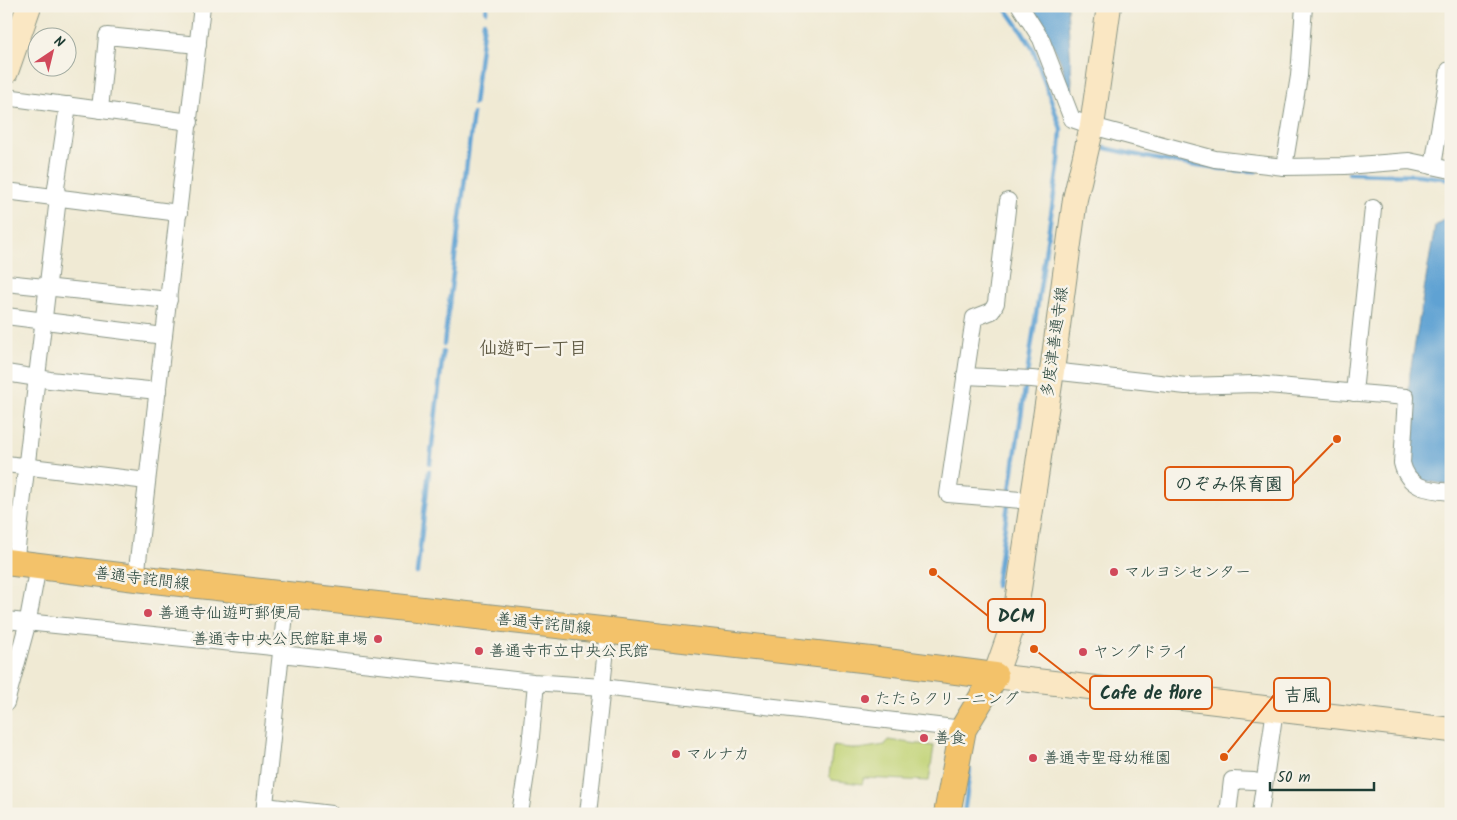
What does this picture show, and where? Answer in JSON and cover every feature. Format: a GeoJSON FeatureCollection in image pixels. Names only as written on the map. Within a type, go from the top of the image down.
{"type":"FeatureCollection","features":[{"type":"Feature","properties":{"kind":"main road"},"geometry":{"type":"LineString","coordinates":[[6,72],[28,6]]}},
{"type":"Feature","properties":{"kind":"main road","name":"多度津善通寺線"},"geometry":{"type":"LineString","coordinates":[[994,676],[1014,622],[1016,499],[1075,199],[1092,126],[1109,6]]}},
{"type":"Feature","properties":{"kind":"main road","name":"善通寺詫間線"},"geometry":{"type":"LineString","coordinates":[[20,564],[287,596],[871,660],[994,676]]}},
{"type":"Feature","properties":{"kind":"main road"},"geometry":{"type":"LineString","coordinates":[[947,814],[963,729],[994,676],[1451,730]]}},
{"type":"Feature","properties":{"kind":"street"},"geometry":{"type":"LineString","coordinates":[[136,578],[202,6]]}},
{"type":"Feature","properties":{"kind":"street"},"geometry":{"type":"LineString","coordinates":[[1020,6],[1041,39],[1072,119],[1215,159],[1284,167],[1345,166],[1409,161],[1451,170]]}},
{"type":"Feature","properties":{"kind":"street"},"geometry":{"type":"LineString","coordinates":[[1284,167],[1299,76],[1304,6]]}},
{"type":"Feature","properties":{"kind":"street"},"geometry":{"type":"LineString","coordinates":[[100,110],[107,36],[198,45]]}},
{"type":"Feature","properties":{"kind":"street"},"geometry":{"type":"LineString","coordinates":[[1432,166],[1447,103],[1448,70]]}},
{"type":"Feature","properties":{"kind":"street"},"geometry":{"type":"LineString","coordinates":[[6,97],[190,122]]}},
{"type":"Feature","properties":{"kind":"street"},"geometry":{"type":"LineString","coordinates":[[6,703],[28,622],[20,564],[26,467],[58,198],[56,188],[68,106]]}},
{"type":"Feature","properties":{"kind":"street"},"geometry":{"type":"LineString","coordinates":[[6,191],[179,213]]}},
{"type":"Feature","properties":{"kind":"street"},"geometry":{"type":"LineString","coordinates":[[1008,201],[996,303],[992,311],[974,318],[948,494],[1016,499]]}},
{"type":"Feature","properties":{"kind":"street"},"geometry":{"type":"LineString","coordinates":[[1354,393],[1372,208]]}},
{"type":"Feature","properties":{"kind":"street"},"geometry":{"type":"LineString","coordinates":[[6,283],[169,300]]}},
{"type":"Feature","properties":{"kind":"street"},"geometry":{"type":"LineString","coordinates":[[6,316],[164,336]]}},
{"type":"Feature","properties":{"kind":"street"},"geometry":{"type":"LineString","coordinates":[[6,373],[50,380],[158,391]]}},
{"type":"Feature","properties":{"kind":"street"},"geometry":{"type":"LineString","coordinates":[[965,376],[1039,377],[1186,386],[1255,384],[1406,397],[1402,463],[1404,472],[1409,479],[1422,488],[1451,492]]}},
{"type":"Feature","properties":{"kind":"street"},"geometry":{"type":"LineString","coordinates":[[6,464],[147,482]]}},
{"type":"Feature","properties":{"kind":"street"},"geometry":{"type":"LineString","coordinates":[[287,596],[265,810],[331,814]]}},
{"type":"Feature","properties":{"kind":"street"},"geometry":{"type":"LineString","coordinates":[[6,620],[281,651],[536,683],[602,688],[963,729]]}},
{"type":"Feature","properties":{"kind":"street"},"geometry":{"type":"LineString","coordinates":[[588,814],[608,631]]}},
{"type":"Feature","properties":{"kind":"street"},"geometry":{"type":"LineString","coordinates":[[520,814],[530,747],[536,683]]}},
{"type":"Feature","properties":{"kind":"street"},"geometry":{"type":"LineString","coordinates":[[1228,814],[1232,780],[1253,786],[1269,708]]}},
{"type":"Feature","properties":{"kind":"street"},"geometry":{"type":"LineString","coordinates":[[1260,814],[1269,708]]}},
{"type":"Feature","properties":{"kind":"green space"},"geometry":{"type":"Polygon","coordinates":[[[888,740],[934,746],[929,781],[864,778],[862,784],[832,780],[829,776],[833,746],[859,749],[885,745],[888,740]]]}},
{"type":"Feature","properties":{"kind":"water"},"geometry":{"type":"Polygon","coordinates":[[[1029,6],[1067,6],[1072,80],[1069,99],[1059,57],[1029,6]]]}},
{"type":"Feature","properties":{"kind":"water"},"geometry":{"type":"Polygon","coordinates":[[[1451,215],[1451,485],[1425,481],[1409,474],[1404,463],[1410,373],[1435,226],[1451,215]]]}},
{"type":"Feature","properties":{"kind":"waterway"},"geometry":{"type":"LineString","coordinates":[[486,11],[487,6]]}},
{"type":"Feature","properties":{"kind":"waterway"},"geometry":{"type":"LineString","coordinates":[[1004,6],[1033,49],[1061,129],[1059,161],[1027,375]]}},
{"type":"Feature","properties":{"kind":"waterway"},"geometry":{"type":"LineString","coordinates":[[474,104],[484,22]]}},
{"type":"Feature","properties":{"kind":"waterway"},"geometry":{"type":"LineString","coordinates":[[444,344],[473,114]]}},
{"type":"Feature","properties":{"kind":"waterway"},"geometry":{"type":"LineString","coordinates":[[1105,148],[1199,166],[1256,171]]}},
{"type":"Feature","properties":{"kind":"waterway"},"geometry":{"type":"LineString","coordinates":[[1349,173],[1419,175],[1451,179]]}},
{"type":"Feature","properties":{"kind":"waterway"},"geometry":{"type":"LineString","coordinates":[[430,463],[443,352]]}},
{"type":"Feature","properties":{"kind":"waterway"},"geometry":{"type":"LineString","coordinates":[[996,586],[1026,382]]}},
{"type":"Feature","properties":{"kind":"waterway"},"geometry":{"type":"LineString","coordinates":[[417,573],[429,471]]}},
{"type":"Feature","properties":{"kind":"waterway"},"geometry":{"type":"LineString","coordinates":[[964,814],[970,770]]}},
{"type":"Feature","properties":{"kind":"place","name":"のぞみ保育園"},"geometry":{"type":"Point","coordinates":[1337,439]}},
{"type":"Feature","properties":{"kind":"place","name":"DCM"},"geometry":{"type":"Point","coordinates":[933,572]}},
{"type":"Feature","properties":{"kind":"place","name":"マルヨシセンター"},"geometry":{"type":"Point","coordinates":[1114,572]}},
{"type":"Feature","properties":{"kind":"place","name":"善通寺仙遊町郵便局"},"geometry":{"type":"Point","coordinates":[148,613]}},
{"type":"Feature","properties":{"kind":"place","name":"善通寺中央公民館駐車場"},"geometry":{"type":"Point","coordinates":[378,639]}},
{"type":"Feature","properties":{"kind":"place","name":"Cafe de flore"},"geometry":{"type":"Point","coordinates":[1034,649]}},
{"type":"Feature","properties":{"kind":"place","name":"善通寺市立中央公民館"},"geometry":{"type":"Point","coordinates":[479,651]}},
{"type":"Feature","properties":{"kind":"place","name":"ヤングドライ"},"geometry":{"type":"Point","coordinates":[1083,652]}},
{"type":"Feature","properties":{"kind":"place","name":"たたらクリーニング"},"geometry":{"type":"Point","coordinates":[865,699]}},
{"type":"Feature","properties":{"kind":"place","name":"善食"},"geometry":{"type":"Point","coordinates":[924,738]}},
{"type":"Feature","properties":{"kind":"place","name":"マルナカ"},"geometry":{"type":"Point","coordinates":[676,754]}},
{"type":"Feature","properties":{"kind":"place","name":"吉風"},"geometry":{"type":"Point","coordinates":[1224,757]}},
{"type":"Feature","properties":{"kind":"place","name":"善通寺聖母幼稚園"},"geometry":{"type":"Point","coordinates":[1033,758]}},
{"type":"Feature","properties":{"kind":"district","name":"仙遊町一丁目"},"geometry":{"type":"Point","coordinates":[533,349]}}]}
